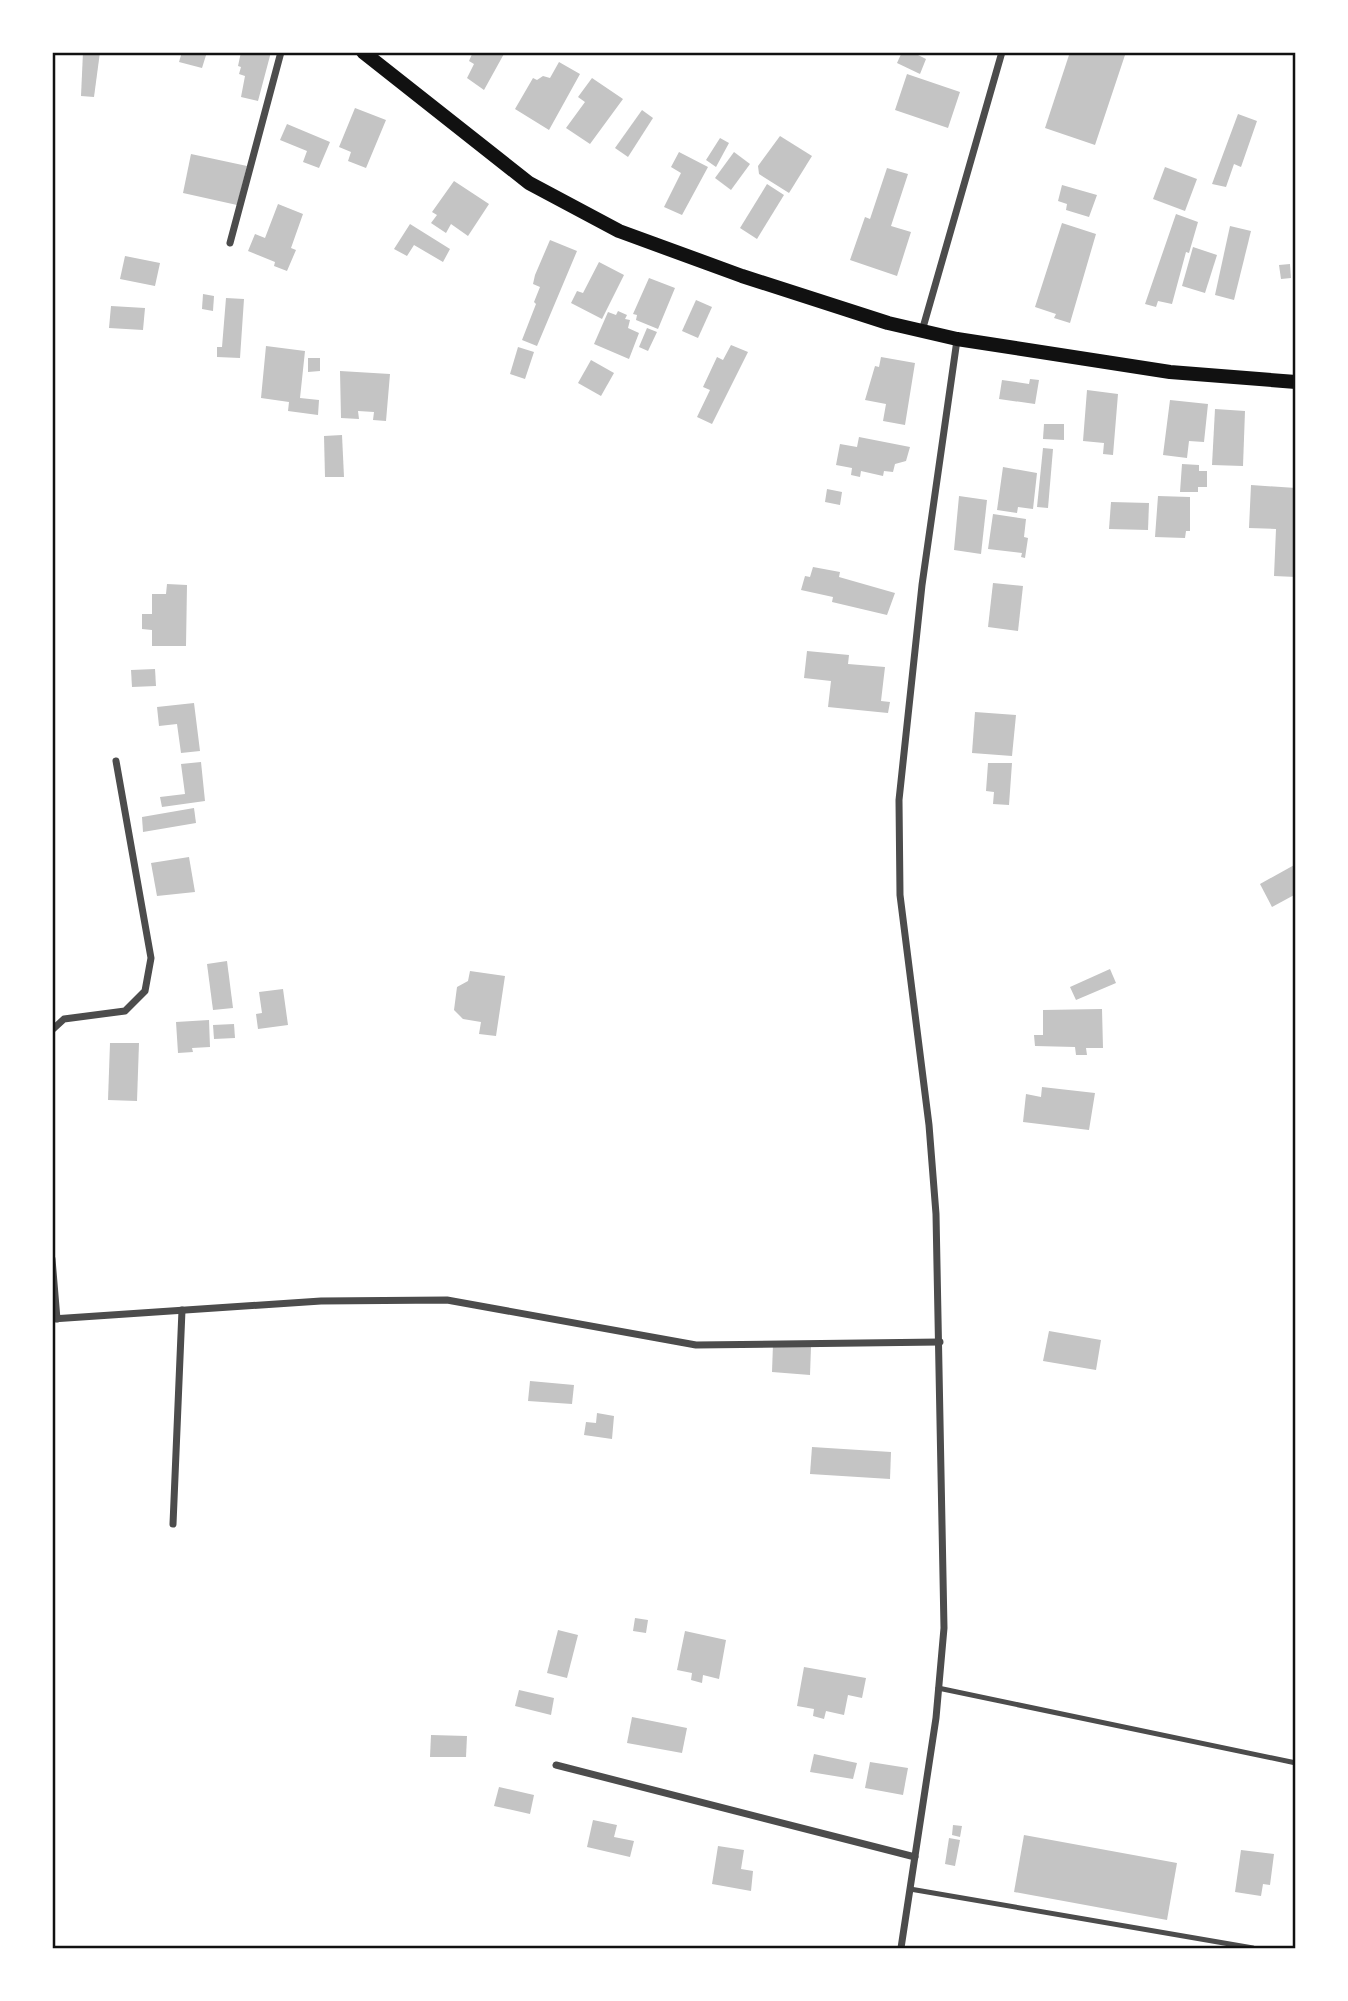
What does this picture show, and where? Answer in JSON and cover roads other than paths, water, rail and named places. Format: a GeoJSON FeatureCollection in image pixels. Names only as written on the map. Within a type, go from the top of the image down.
{"type":"FeatureCollection","features":[{"type":"Feature","properties":{"kind":"main road"},"geometry":{"type":"LineString","coordinates":[[363,52],[529,183],[619,231],[742,276],[921,332],[957,339],[1170,372],[1296,383]]}},
{"type":"Feature","properties":{"kind":"street"},"geometry":{"type":"LineString","coordinates":[[230,243],[281,52]]}},
{"type":"Feature","properties":{"kind":"street"},"geometry":{"type":"LineString","coordinates":[[921,332],[1002,52]]}},
{"type":"Feature","properties":{"kind":"street"},"geometry":{"type":"LineString","coordinates":[[901,1948],[939,1688],[944,1628],[936,1214],[929,1125],[900,895],[899,800],[922,585],[957,339]]}},
{"type":"Feature","properties":{"kind":"street"},"geometry":{"type":"LineString","coordinates":[[52,1030],[64,1019],[125,1011],[145,991],[150,958],[116,761]]}},
{"type":"Feature","properties":{"kind":"street"},"geometry":{"type":"LineString","coordinates":[[52,1259],[55,1319],[321,1301],[447,1300],[696,1345],[940,1342]]}},
{"type":"Feature","properties":{"kind":"street"},"geometry":{"type":"LineString","coordinates":[[173,1524],[182,1310]]}},
{"type":"Feature","properties":{"kind":"street"},"geometry":{"type":"LineString","coordinates":[[556,1765],[915,1857]]}},
{"type":"Feature","properties":{"kind":"lane"},"geometry":{"type":"LineString","coordinates":[[939,1688],[1296,1763]]}},
{"type":"Feature","properties":{"kind":"lane"},"geometry":{"type":"LineString","coordinates":[[910,1889],[1253,1948]]}}]}
